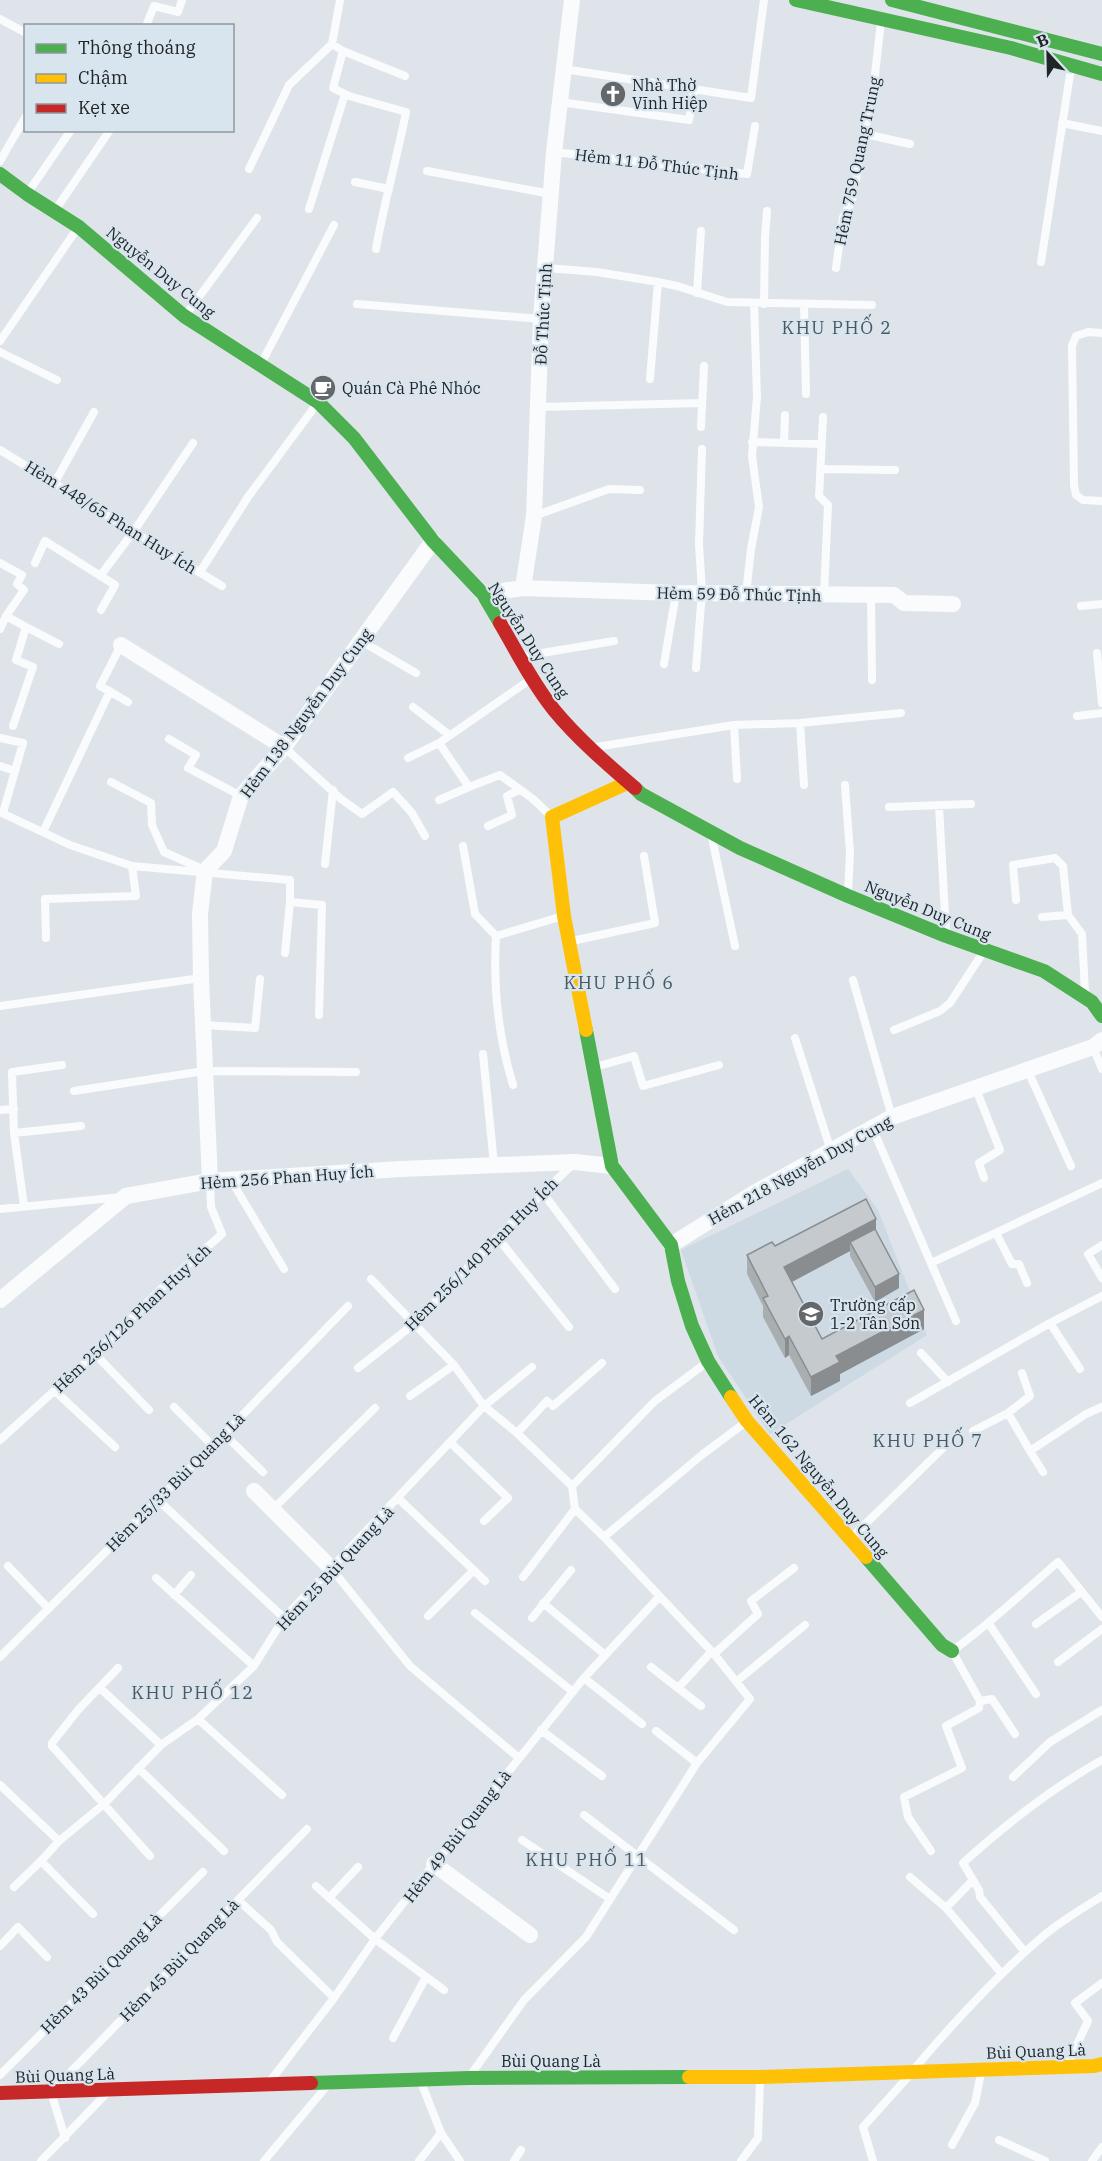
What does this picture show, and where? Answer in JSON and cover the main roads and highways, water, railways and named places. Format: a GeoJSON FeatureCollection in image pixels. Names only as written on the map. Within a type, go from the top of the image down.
{"type":"FeatureCollection","features":[{"type":"Feature","properties":{"kind":"place","name":"Nhà Thờ Vĩnh Hiệp"},"geometry":{"type":"Point","coordinates":[613,94]}},
{"type":"Feature","properties":{"kind":"place","name":"Quán Cà Phê Nhóc"},"geometry":{"type":"Point","coordinates":[323,388]}},
{"type":"Feature","properties":{"kind":"place","name":"Trường cấp 1-2 Tân Sơn"},"geometry":{"type":"Point","coordinates":[811,1314]}},
{"type":"Feature","properties":{"kind":"district","name":"KHU PHỐ 2"},"geometry":{"type":"Point","coordinates":[837,327]}},
{"type":"Feature","properties":{"kind":"district","name":"KHU PHỐ 6"},"geometry":{"type":"Point","coordinates":[619,982]}},
{"type":"Feature","properties":{"kind":"district","name":"KHU PHỐ 7"},"geometry":{"type":"Point","coordinates":[928,1440]}},
{"type":"Feature","properties":{"kind":"district","name":"KHU PHỐ 12"},"geometry":{"type":"Point","coordinates":[193,1692]}},
{"type":"Feature","properties":{"kind":"district","name":"KHU PHỐ 11"},"geometry":{"type":"Point","coordinates":[587,1859]}}]}
